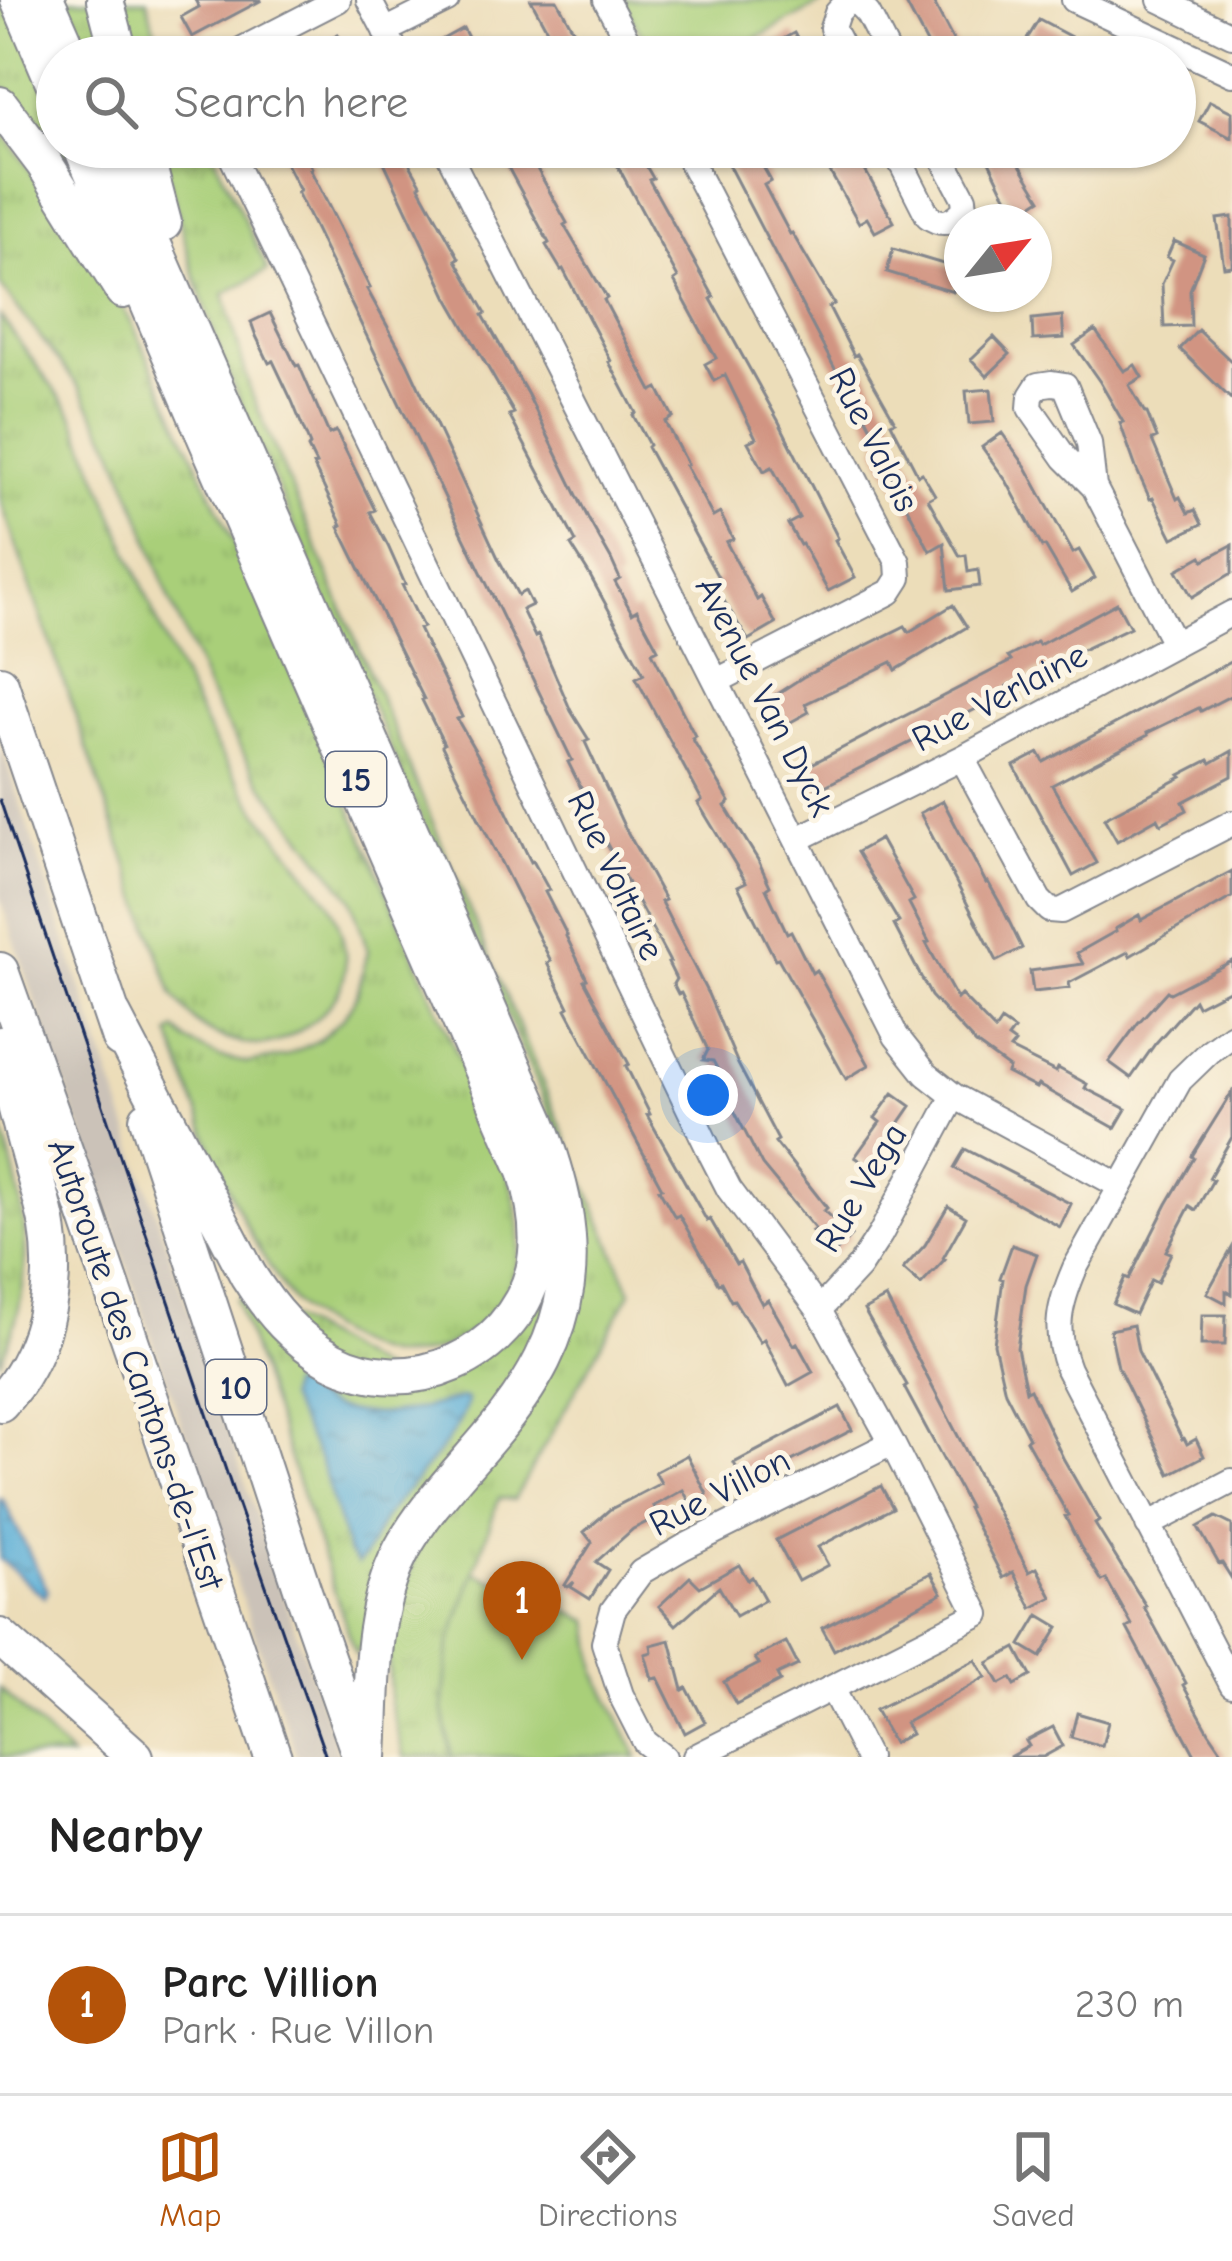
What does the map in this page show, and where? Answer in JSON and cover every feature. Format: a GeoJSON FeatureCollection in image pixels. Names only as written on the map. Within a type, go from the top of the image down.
{"type":"FeatureCollection","features":[{"type":"Feature","properties":{"kind":"highway"},"geometry":{"type":"LineString","coordinates":[[19,0],[36,40]]}},
{"type":"Feature","properties":{"kind":"highway"},"geometry":{"type":"LineString","coordinates":[[46,0],[62,36]]}},
{"type":"Feature","properties":{"kind":"highway"},"geometry":{"type":"LineString","coordinates":[[105,0],[114,36]]}},
{"type":"Feature","properties":{"kind":"highway"},"geometry":{"type":"LineString","coordinates":[[0,105],[36,151]]}},
{"type":"Feature","properties":{"kind":"highway"},"geometry":{"type":"LineString","coordinates":[[47,168],[103,255],[207,440]]}},
{"type":"Feature","properties":{"kind":"highway"},"geometry":{"type":"LineString","coordinates":[[91,168],[207,440]]}},
{"type":"Feature","properties":{"kind":"highway"},"geometry":{"type":"LineString","coordinates":[[119,168],[536,1121],[566,1219],[563,1304],[540,1366],[417,1525],[382,1597],[374,1635],[365,1757]]}},
{"type":"Feature","properties":{"kind":"highway"},"geometry":{"type":"LineString","coordinates":[[148,168],[188,320]]}},
{"type":"Feature","properties":{"kind":"highway","name":"15"},"geometry":{"type":"LineString","coordinates":[[112,1016],[248,1275],[274,1312],[306,1344],[349,1368],[410,1376],[464,1360],[507,1323],[526,1291],[537,1256],[537,1216],[526,1170],[207,440]]}},
{"type":"Feature","properties":{"kind":"highway","name":"10"},"geometry":{"type":"LineString","coordinates":[[0,684],[365,1757]]}},
{"type":"Feature","properties":{"kind":"highway","name":"Autoroute des Cantons-de-l'Est"},"geometry":{"type":"LineString","coordinates":[[0,971],[273,1757]]}},
{"type":"Feature","properties":{"kind":"highway"},"geometry":{"type":"LineString","coordinates":[[0,1045],[48,1225],[51,1268],[49,1300],[37,1345],[17,1383],[0,1402]]}},
{"type":"Feature","properties":{"kind":"highway"},"geometry":{"type":"LineString","coordinates":[[0,1637],[135,1757]]}},
{"type":"Feature","properties":{"kind":"street"},"geometry":{"type":"LineString","coordinates":[[268,36],[338,0]]}},
{"type":"Feature","properties":{"kind":"street"},"geometry":{"type":"LineString","coordinates":[[369,0],[388,36]]}},
{"type":"Feature","properties":{"kind":"street"},"geometry":{"type":"LineString","coordinates":[[386,31],[447,0]]}},
{"type":"Feature","properties":{"kind":"street"},"geometry":{"type":"LineString","coordinates":[[606,0],[625,36]]}},
{"type":"Feature","properties":{"kind":"street"},"geometry":{"type":"LineString","coordinates":[[836,36],[832,28],[838,13],[852,0],[868,14],[879,36]]}},
{"type":"Feature","properties":{"kind":"street"},"geometry":{"type":"LineString","coordinates":[[1074,0],[1151,36]]}},
{"type":"Feature","properties":{"kind":"street"},"geometry":{"type":"LineString","coordinates":[[1160,0],[1232,35]]}},
{"type":"Feature","properties":{"kind":"street"},"geometry":{"type":"LineString","coordinates":[[1196,57],[1232,74]]}},
{"type":"Feature","properties":{"kind":"street","name":"Rue Voltaire"},"geometry":{"type":"LineString","coordinates":[[237,168],[711,1154],[729,1189],[819,1310],[978,1614],[832,1690]]}},
{"type":"Feature","properties":{"kind":"street","name":"Avenue Van Dyck"},"geometry":{"type":"LineString","coordinates":[[456,168],[896,1036],[926,1074],[954,1096],[1120,1186]]}},
{"type":"Feature","properties":{"kind":"street","name":"Rue Valois"},"geometry":{"type":"LineString","coordinates":[[693,168],[898,562],[899,578],[890,592],[717,681]]}},
{"type":"Feature","properties":{"kind":"street"},"geometry":{"type":"LineString","coordinates":[[904,168],[928,216],[946,223],[964,209],[964,198],[949,168]]}},
{"type":"Feature","properties":{"kind":"street"},"geometry":{"type":"LineString","coordinates":[[1094,487],[1174,643]]}},
{"type":"Feature","properties":{"kind":"street","name":"Rue Verlaine"},"geometry":{"type":"LineString","coordinates":[[798,838],[962,758],[1232,613]]}},
{"type":"Feature","properties":{"kind":"street"},"geometry":{"type":"LineString","coordinates":[[962,758],[1039,900],[1049,910],[1061,911],[1232,823]]}},
{"type":"Feature","properties":{"kind":"street"},"geometry":{"type":"LineString","coordinates":[[1232,1035],[1180,1080],[1075,1268],[1062,1297],[1060,1349],[1232,1685]]}},
{"type":"Feature","properties":{"kind":"street","name":"Rue Vega"},"geometry":{"type":"LineString","coordinates":[[819,1310],[859,1267],[880,1235],[954,1096]]}},
{"type":"Feature","properties":{"kind":"street","name":"Rue Villon"},"geometry":{"type":"LineString","coordinates":[[664,1757],[645,1742],[621,1695],[604,1643],[614,1610],[641,1572],[892,1443]]}},
{"type":"Feature","properties":{"kind":"street"},"geometry":{"type":"LineString","coordinates":[[1148,1525],[1232,1481]]}},
{"type":"Feature","properties":{"kind":"street"},"geometry":{"type":"LineString","coordinates":[[695,1757],[832,1690],[867,1757]]}},
{"type":"Feature","properties":{"kind":"shaded area"},"geometry":{"type":"Polygon","coordinates":[[[0,743],[340,1757],[297,1757],[0,899],[0,743]]]}},
{"type":"Feature","properties":{"kind":"green space"},"geometry":{"type":"Polygon","coordinates":[[[0,0],[9,0],[36,62],[36,127],[0,84],[0,0]]]}},
{"type":"Feature","properties":{"kind":"green space"},"geometry":{"type":"Polygon","coordinates":[[[65,0],[97,0],[107,36],[80,36],[65,0]]]}},
{"type":"Feature","properties":{"kind":"green space"},"geometry":{"type":"Polygon","coordinates":[[[122,0],[147,0],[158,36],[131,36],[122,0]]]}},
{"type":"Feature","properties":{"kind":"green space"},"geometry":{"type":"Polygon","coordinates":[[[622,0],[827,0],[761,36],[642,36],[622,0]]]}},
{"type":"Feature","properties":{"kind":"green space"},"geometry":{"type":"Polygon","coordinates":[[[0,129],[89,253],[132,323],[257,592],[504,1162],[519,1229],[515,1270],[485,1319],[435,1350],[385,1355],[327,1328],[293,1301],[240,1214],[170,1034],[176,1030],[188,1042],[219,1057],[248,1063],[286,1056],[319,1040],[344,1017],[357,995],[368,951],[351,898],[261,783],[213,702],[113,447],[79,387],[0,285],[0,129]]]}},
{"type":"Feature","properties":{"kind":"green space"},"geometry":{"type":"Polygon","coordinates":[[[66,168],[82,168],[105,222],[66,168]]]}},
{"type":"Feature","properties":{"kind":"green space"},"geometry":{"type":"Polygon","coordinates":[[[166,168],[220,168],[268,270],[224,294],[250,390],[631,1292],[514,1500],[499,1498],[449,1646],[443,1710],[452,1757],[404,1757],[390,1705],[388,1641],[422,1536],[579,1296],[576,1185],[547,1107],[227,372],[166,168]]]}},
{"type":"Feature","properties":{"kind":"green space"},"geometry":{"type":"Polygon","coordinates":[[[0,316],[73,415],[170,653],[214,743],[258,812],[334,912],[345,958],[340,989],[311,1022],[272,1043],[244,1043],[219,1036],[198,1024],[173,995],[0,499],[0,316]]]}},
{"type":"Feature","properties":{"kind":"green space"},"geometry":{"type":"Polygon","coordinates":[[[0,1122],[23,1213],[25,1272],[0,1362],[0,1122]]]}},
{"type":"Feature","properties":{"kind":"green space"},"geometry":{"type":"Polygon","coordinates":[[[550,1261],[545,1329],[356,1655],[236,1300],[248,1294],[412,1388],[550,1261]]]}},
{"type":"Feature","properties":{"kind":"green space"},"geometry":{"type":"Polygon","coordinates":[[[474,1572],[590,1621],[597,1674],[638,1757],[452,1757],[443,1710],[449,1646],[474,1572]]]}},
{"type":"Feature","properties":{"kind":"green space"},"geometry":{"type":"Polygon","coordinates":[[[0,1688],[71,1757],[0,1757],[0,1688]]]}},
{"type":"Feature","properties":{"kind":"water"},"geometry":{"type":"Polygon","coordinates":[[[289,1386],[329,1406],[362,1414],[467,1400],[456,1427],[386,1516],[357,1564],[348,1553],[321,1462],[287,1398],[289,1386]]]}},
{"type":"Feature","properties":{"kind":"water"},"geometry":{"type":"Polygon","coordinates":[[[0,1499],[48,1591],[44,1597],[0,1559],[0,1499]]]}},
{"type":"Feature","properties":{"kind":"building"},"geometry":{"type":"Polygon","coordinates":[[[195,0],[262,0],[191,36],[181,17],[199,7],[195,0]]]}},
{"type":"Feature","properties":{"kind":"building"},"geometry":{"type":"Polygon","coordinates":[[[531,0],[557,0],[577,36],[551,36],[531,0]]]}},
{"type":"Feature","properties":{"kind":"building"},"geometry":{"type":"Polygon","coordinates":[[[904,0],[932,0],[951,36],[923,36],[904,0]]]}},
{"type":"Feature","properties":{"kind":"building"},"geometry":{"type":"Polygon","coordinates":[[[1039,20],[1069,36],[1029,36],[1039,20]]]}},
{"type":"Feature","properties":{"kind":"building"},"geometry":{"type":"Polygon","coordinates":[[[1210,101],[1232,112],[1232,138],[1199,121],[1210,101]]]}},
{"type":"Feature","properties":{"kind":"building"},"geometry":{"type":"Polygon","coordinates":[[[288,168],[312,168],[499,560],[518,595],[525,591],[532,605],[522,610],[589,740],[585,742],[665,900],[661,902],[775,1142],[827,1208],[824,1211],[851,1236],[835,1253],[812,1231],[815,1229],[762,1165],[713,1061],[703,1060],[708,1050],[673,984],[676,979],[670,962],[586,805],[568,762],[572,760],[288,168]]]}},
{"type":"Feature","properties":{"kind":"building"},"geometry":{"type":"Polygon","coordinates":[[[387,168],[412,168],[421,184],[483,315],[611,559],[620,579],[615,582],[658,649],[652,652],[692,738],[730,802],[725,806],[758,860],[787,933],[791,931],[812,973],[816,970],[869,1065],[846,1079],[775,959],[738,886],[746,882],[698,803],[702,800],[636,678],[644,674],[571,545],[576,542],[509,415],[514,413],[448,298],[387,168]]]}},
{"type":"Feature","properties":{"kind":"building"},"geometry":{"type":"Polygon","coordinates":[[[508,168],[537,168],[652,391],[658,388],[673,417],[665,422],[685,465],[713,517],[720,513],[733,539],[726,542],[757,600],[761,597],[776,624],[748,640],[713,583],[719,579],[647,447],[636,413],[508,168]]]}},
{"type":"Feature","properties":{"kind":"building"},"geometry":{"type":"Polygon","coordinates":[[[619,168],[647,168],[653,178],[649,180],[779,422],[855,577],[828,591],[800,545],[788,524],[799,518],[772,467],[764,471],[748,442],[756,438],[725,375],[714,381],[705,364],[716,358],[674,281],[678,278],[619,168]]]}},
{"type":"Feature","properties":{"kind":"building"},"geometry":{"type":"Polygon","coordinates":[[[730,168],[764,168],[771,181],[764,185],[834,304],[829,307],[895,421],[891,423],[918,475],[922,473],[935,495],[928,499],[960,556],[966,555],[968,572],[978,570],[980,586],[949,590],[944,543],[930,551],[875,446],[880,444],[854,394],[850,396],[730,168]]]}},
{"type":"Feature","properties":{"kind":"building"},"geometry":{"type":"Polygon","coordinates":[[[864,168],[894,222],[875,232],[867,218],[859,223],[830,172],[864,168]]]}},
{"type":"Feature","properties":{"kind":"building"},"geometry":{"type":"Polygon","coordinates":[[[992,168],[1022,168],[1041,199],[1033,204],[1012,204],[992,168]]]}},
{"type":"Feature","properties":{"kind":"building"},"geometry":{"type":"Polygon","coordinates":[[[1232,217],[1232,266],[1224,267],[1217,219],[1232,217]]]}},
{"type":"Feature","properties":{"kind":"building"},"geometry":{"type":"Polygon","coordinates":[[[1174,241],[1204,254],[1190,290],[1191,326],[1164,327],[1162,284],[1173,260],[1167,257],[1174,241]]]}},
{"type":"Feature","properties":{"kind":"building"},"geometry":{"type":"Polygon","coordinates":[[[893,249],[944,264],[944,289],[887,272],[893,249]]]}},
{"type":"Feature","properties":{"kind":"building"},"geometry":{"type":"Polygon","coordinates":[[[270,313],[329,434],[336,431],[375,510],[370,512],[405,584],[423,627],[419,629],[462,717],[457,719],[549,890],[545,892],[629,1064],[647,1115],[707,1221],[710,1219],[736,1264],[740,1262],[762,1304],[768,1300],[813,1372],[788,1386],[764,1339],[760,1342],[718,1283],[679,1215],[675,1217],[566,1009],[547,963],[551,961],[442,746],[424,699],[339,527],[292,401],[256,336],[251,322],[270,313]]]}},
{"type":"Feature","properties":{"kind":"building"},"geometry":{"type":"Polygon","coordinates":[[[1062,316],[1064,338],[1033,340],[1032,319],[1062,316]]]}},
{"type":"Feature","properties":{"kind":"building"},"geometry":{"type":"Polygon","coordinates":[[[1095,330],[1124,371],[1135,365],[1142,377],[1129,385],[1147,413],[1157,438],[1152,440],[1177,499],[1188,513],[1195,510],[1202,524],[1173,538],[1136,468],[1123,422],[1074,345],[1095,330]]]}},
{"type":"Feature","properties":{"kind":"building"},"geometry":{"type":"Polygon","coordinates":[[[1198,330],[1232,362],[1232,400],[1180,349],[1198,330]]]}},
{"type":"Feature","properties":{"kind":"building"},"geometry":{"type":"Polygon","coordinates":[[[994,337],[1010,354],[987,376],[971,359],[994,337]]]}},
{"type":"Feature","properties":{"kind":"building"},"geometry":{"type":"Polygon","coordinates":[[[991,389],[994,422],[969,424],[966,391],[991,389]]]}},
{"type":"Feature","properties":{"kind":"building"},"geometry":{"type":"Polygon","coordinates":[[[1002,433],[1073,553],[1079,550],[1095,578],[1072,592],[982,447],[1002,433]]]}},
{"type":"Feature","properties":{"kind":"building"},"geometry":{"type":"Polygon","coordinates":[[[1232,545],[1232,573],[1192,597],[1177,570],[1232,545]]]}},
{"type":"Feature","properties":{"kind":"building"},"geometry":{"type":"Polygon","coordinates":[[[1117,603],[1130,627],[1007,686],[1010,690],[974,710],[817,790],[806,767],[1117,603]]]}},
{"type":"Feature","properties":{"kind":"building"},"geometry":{"type":"Polygon","coordinates":[[[953,605],[967,627],[896,670],[892,662],[805,704],[809,712],[787,724],[772,697],[905,626],[909,632],[953,605]]]}},
{"type":"Feature","properties":{"kind":"building"},"geometry":{"type":"Polygon","coordinates":[[[1232,661],[1232,695],[1147,733],[1052,785],[1097,863],[1073,876],[1014,766],[1039,753],[1044,762],[1232,661]]]}},
{"type":"Feature","properties":{"kind":"building"},"geometry":{"type":"Polygon","coordinates":[[[1232,751],[1232,776],[1183,802],[1187,810],[1161,824],[1158,818],[1117,841],[1104,818],[1232,751]]]}},
{"type":"Feature","properties":{"kind":"building"},"geometry":{"type":"Polygon","coordinates":[[[943,801],[1022,948],[997,961],[920,813],[943,801]]]}},
{"type":"Feature","properties":{"kind":"building"},"geometry":{"type":"Polygon","coordinates":[[[880,839],[914,900],[909,903],[926,943],[957,999],[961,995],[995,1030],[1001,1021],[1014,1030],[1008,1038],[1015,1043],[1010,1049],[1056,1072],[1058,1068],[1126,1109],[1115,1128],[1007,1073],[1009,1068],[976,1044],[931,996],[894,925],[899,922],[857,852],[880,839]]]}},
{"type":"Feature","properties":{"kind":"building"},"geometry":{"type":"Polygon","coordinates":[[[1232,871],[1232,897],[1130,956],[1128,952],[1069,983],[1070,988],[1033,992],[1030,971],[1083,964],[1077,953],[1115,929],[1232,871]]]}},
{"type":"Feature","properties":{"kind":"building"},"geometry":{"type":"Polygon","coordinates":[[[1232,961],[1232,988],[1197,1006],[1194,1000],[1131,1078],[1109,1062],[1167,991],[1232,961]]]}},
{"type":"Feature","properties":{"kind":"building"},"geometry":{"type":"Polygon","coordinates":[[[1232,1092],[1232,1137],[1196,1210],[1190,1206],[1166,1251],[1171,1253],[1157,1283],[1151,1280],[1135,1314],[1113,1304],[1192,1156],[1232,1092]]]}},
{"type":"Feature","properties":{"kind":"building"},"geometry":{"type":"Polygon","coordinates":[[[893,1093],[911,1106],[875,1170],[855,1157],[880,1122],[875,1118],[893,1093]]]}},
{"type":"Feature","properties":{"kind":"building"},"geometry":{"type":"Polygon","coordinates":[[[965,1149],[1071,1204],[1060,1227],[954,1168],[965,1149]]]}},
{"type":"Feature","properties":{"kind":"building"},"geometry":{"type":"Polygon","coordinates":[[[948,1206],[966,1217],[945,1259],[921,1285],[903,1269],[925,1245],[948,1206]]]}},
{"type":"Feature","properties":{"kind":"building"},"geometry":{"type":"Polygon","coordinates":[[[1012,1245],[1037,1254],[1026,1285],[1017,1348],[1026,1391],[1030,1389],[1099,1521],[1095,1524],[1146,1606],[1183,1685],[1226,1757],[1196,1757],[1127,1628],[1132,1625],[1080,1546],[1005,1392],[994,1344],[1000,1278],[1012,1245]]]}},
{"type":"Feature","properties":{"kind":"building"},"geometry":{"type":"Polygon","coordinates":[[[1232,1248],[1232,1294],[1226,1291],[1226,1303],[1207,1293],[1232,1248]]]}},
{"type":"Feature","properties":{"kind":"building"},"geometry":{"type":"Polygon","coordinates":[[[886,1298],[1029,1572],[1037,1568],[1052,1597],[1032,1608],[1013,1572],[1003,1578],[907,1385],[864,1310],[886,1298]]]}},
{"type":"Feature","properties":{"kind":"building"},"geometry":{"type":"Polygon","coordinates":[[[1202,1315],[1226,1315],[1225,1345],[1201,1345],[1202,1315]]]}},
{"type":"Feature","properties":{"kind":"building"},"geometry":{"type":"Polygon","coordinates":[[[1133,1325],[1138,1351],[1182,1439],[1187,1444],[1196,1439],[1204,1456],[1170,1474],[1118,1367],[1110,1330],[1133,1325]]]}},
{"type":"Feature","properties":{"kind":"building"},"geometry":{"type":"Polygon","coordinates":[[[840,1407],[852,1430],[745,1485],[734,1463],[840,1407]]]}},
{"type":"Feature","properties":{"kind":"building"},"geometry":{"type":"Polygon","coordinates":[[[687,1455],[707,1494],[690,1503],[683,1490],[654,1506],[659,1516],[633,1529],[596,1562],[608,1570],[590,1599],[571,1587],[574,1582],[565,1585],[592,1542],[584,1532],[609,1510],[661,1483],[655,1472],[687,1455]]]}},
{"type":"Feature","properties":{"kind":"building"},"geometry":{"type":"Polygon","coordinates":[[[881,1486],[893,1508],[818,1547],[828,1565],[798,1581],[776,1540],[881,1486]]]}},
{"type":"Feature","properties":{"kind":"building"},"geometry":{"type":"Polygon","coordinates":[[[1216,1517],[1232,1525],[1232,1579],[1198,1527],[1216,1517]]]}},
{"type":"Feature","properties":{"kind":"building"},"geometry":{"type":"Polygon","coordinates":[[[739,1565],[765,1600],[736,1616],[719,1587],[676,1625],[659,1606],[690,1577],[700,1587],[739,1565]]]}},
{"type":"Feature","properties":{"kind":"building"},"geometry":{"type":"Polygon","coordinates":[[[931,1573],[942,1593],[834,1650],[822,1628],[931,1573]]]}},
{"type":"Feature","properties":{"kind":"building"},"geometry":{"type":"Polygon","coordinates":[[[1039,1615],[1059,1627],[1041,1657],[1021,1645],[1039,1615]]]}},
{"type":"Feature","properties":{"kind":"building"},"geometry":{"type":"Polygon","coordinates":[[[670,1640],[683,1690],[687,1688],[705,1722],[685,1733],[658,1678],[652,1679],[645,1654],[652,1652],[651,1645],[670,1640]]]}},
{"type":"Feature","properties":{"kind":"building"},"geometry":{"type":"Polygon","coordinates":[[[786,1642],[798,1665],[777,1675],[780,1681],[736,1704],[724,1682],[759,1664],[755,1658],[786,1642]]]}},
{"type":"Feature","properties":{"kind":"building"},"geometry":{"type":"Polygon","coordinates":[[[1016,1648],[1031,1676],[1015,1685],[1011,1678],[1000,1684],[988,1663],[1016,1648]]]}},
{"type":"Feature","properties":{"kind":"building"},"geometry":{"type":"Polygon","coordinates":[[[976,1660],[986,1677],[905,1723],[911,1734],[893,1743],[875,1710],[976,1660]]]}},
{"type":"Feature","properties":{"kind":"building"},"geometry":{"type":"Polygon","coordinates":[[[1077,1713],[1108,1722],[1102,1746],[1071,1737],[1077,1713]]]}},
{"type":"Feature","properties":{"kind":"building"},"geometry":{"type":"Polygon","coordinates":[[[1053,1727],[1063,1746],[1043,1757],[1009,1757],[1029,1746],[1026,1741],[1053,1727]]]}},
{"type":"Feature","properties":{"kind":"tram line"},"geometry":{"type":"LineString","coordinates":[[0,800],[326,1757]]}},
{"type":"Feature","properties":{"kind":"place","name":"Parc Villion"},"geometry":{"type":"Point","coordinates":[522,1660]}}]}
